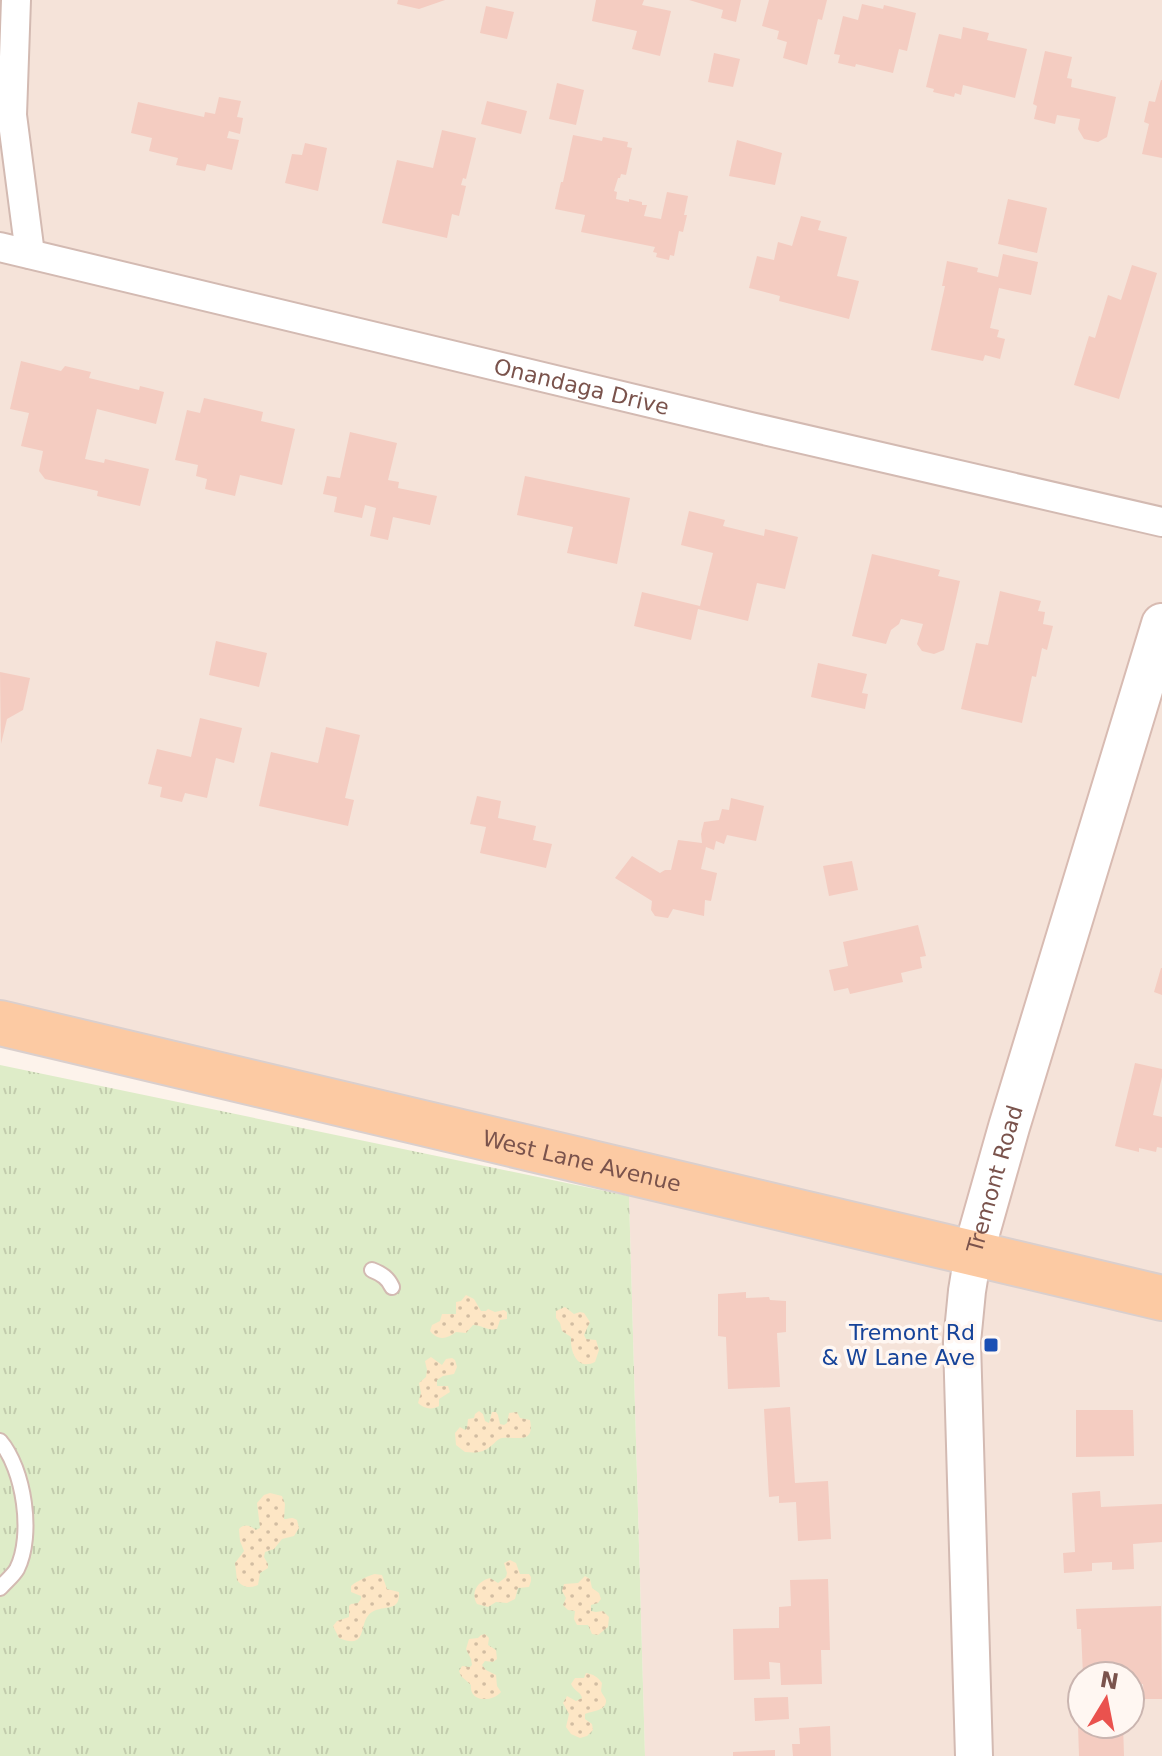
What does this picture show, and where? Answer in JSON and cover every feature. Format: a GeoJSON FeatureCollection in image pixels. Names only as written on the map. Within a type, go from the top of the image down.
{"type":"FeatureCollection","features":[{"type":"Feature","properties":{"kind":"main road","name":"Tremont Road"},"geometry":{"type":"LineString","coordinates":[[973,1254],[1013,1112],[1162,624]]}},
{"type":"Feature","properties":{"kind":"main road","name":"West Lane Avenue"},"geometry":{"type":"LineString","coordinates":[[0,1023],[1162,1298]]}},
{"type":"Feature","properties":{"kind":"street"},"geometry":{"type":"LineString","coordinates":[[16,0],[12,115],[30,254]]}},
{"type":"Feature","properties":{"kind":"street","name":"Onandaga Drive"},"geometry":{"type":"LineString","coordinates":[[0,247],[1162,522]]}},
{"type":"Feature","properties":{"kind":"street","name":"Tremont Road"},"geometry":{"type":"LineString","coordinates":[[973,1254],[962,1342],[974,1756]]}},
{"type":"Feature","properties":{"kind":"lane"},"geometry":{"type":"LineString","coordinates":[[372,1270],[389,1280],[392,1287]]}},
{"type":"Feature","properties":{"kind":"lane"},"geometry":{"type":"LineString","coordinates":[[0,1441],[18,1472],[25,1509],[25,1543],[17,1570],[0,1588]]}},
{"type":"Feature","properties":{"kind":"shaded area"},"geometry":{"type":"Polygon","coordinates":[[[0,0],[1162,0],[1162,1298],[0,1023],[0,0]]]}},
{"type":"Feature","properties":{"kind":"shaded area"},"geometry":{"type":"Polygon","coordinates":[[[629,1196],[1162,1318],[1162,1756],[645,1756],[629,1196]]]}},
{"type":"Feature","properties":{"kind":"green space"},"geometry":{"type":"Polygon","coordinates":[[[0,1065],[629,1196],[645,1756],[0,1756],[0,1065]]]}},
{"type":"Feature","properties":{"kind":"sand"},"geometry":{"type":"Polygon","coordinates":[[[466,1295],[474,1299],[481,1311],[504,1310],[507,1319],[500,1320],[497,1329],[473,1325],[466,1333],[456,1332],[443,1338],[433,1334],[430,1331],[432,1325],[440,1321],[442,1314],[456,1314],[456,1302],[466,1295]]]}},
{"type":"Feature","properties":{"kind":"sand"},"geometry":{"type":"Polygon","coordinates":[[[565,1307],[574,1314],[584,1313],[590,1322],[584,1335],[586,1339],[596,1340],[599,1350],[595,1362],[584,1364],[576,1358],[571,1337],[562,1331],[556,1318],[556,1311],[565,1307]]]}},
{"type":"Feature","properties":{"kind":"sand"},"geometry":{"type":"Polygon","coordinates":[[[431,1357],[442,1365],[446,1359],[452,1358],[457,1367],[454,1374],[437,1380],[437,1386],[448,1386],[450,1392],[439,1399],[439,1406],[431,1408],[418,1403],[421,1393],[419,1383],[426,1377],[425,1361],[431,1357]]]}},
{"type":"Feature","properties":{"kind":"sand"},"geometry":{"type":"Polygon","coordinates":[[[479,1411],[489,1423],[492,1412],[496,1412],[500,1424],[504,1425],[509,1413],[517,1412],[520,1418],[530,1420],[530,1433],[523,1438],[500,1439],[482,1451],[465,1452],[456,1445],[455,1433],[460,1427],[465,1430],[468,1419],[474,1418],[479,1411]]]}},
{"type":"Feature","properties":{"kind":"sand"},"geometry":{"type":"Polygon","coordinates":[[[270,1493],[282,1496],[284,1519],[297,1520],[299,1528],[294,1536],[282,1539],[274,1549],[265,1552],[268,1568],[260,1573],[258,1585],[246,1587],[237,1580],[235,1563],[244,1551],[239,1529],[245,1526],[256,1530],[260,1528],[257,1503],[270,1493]]]}},
{"type":"Feature","properties":{"kind":"sand"},"geometry":{"type":"Polygon","coordinates":[[[510,1560],[516,1563],[520,1574],[529,1574],[529,1587],[518,1588],[515,1599],[507,1603],[496,1602],[488,1607],[477,1604],[474,1595],[479,1584],[490,1578],[498,1583],[506,1577],[504,1563],[510,1560]]]}},
{"type":"Feature","properties":{"kind":"sand"},"geometry":{"type":"Polygon","coordinates":[[[375,1574],[382,1575],[387,1589],[399,1592],[397,1603],[372,1612],[355,1641],[339,1638],[333,1626],[349,1617],[349,1606],[361,1599],[361,1596],[351,1592],[351,1586],[375,1574]]]}},
{"type":"Feature","properties":{"kind":"sand"},"geometry":{"type":"Polygon","coordinates":[[[585,1576],[601,1599],[591,1605],[591,1611],[603,1611],[609,1617],[608,1627],[598,1635],[592,1634],[588,1625],[577,1625],[575,1611],[563,1605],[566,1598],[562,1591],[564,1584],[578,1583],[585,1576]]]}},
{"type":"Feature","properties":{"kind":"sand"},"geometry":{"type":"Polygon","coordinates":[[[485,1634],[489,1638],[488,1645],[496,1650],[497,1659],[485,1661],[482,1665],[496,1675],[501,1692],[493,1698],[482,1699],[474,1695],[471,1685],[459,1671],[462,1666],[472,1665],[466,1649],[469,1639],[485,1634]]]}},
{"type":"Feature","properties":{"kind":"sand"},"geometry":{"type":"Polygon","coordinates":[[[586,1673],[602,1683],[601,1691],[606,1704],[585,1714],[593,1730],[580,1738],[571,1734],[566,1727],[569,1714],[563,1703],[567,1696],[576,1701],[582,1698],[571,1684],[575,1678],[584,1678],[586,1673]]]}},
{"type":"Feature","properties":{"kind":"building"},"geometry":{"type":"Polygon","coordinates":[[[398,0],[445,0],[419,9],[397,4],[398,0]]]}},
{"type":"Feature","properties":{"kind":"building"},"geometry":{"type":"Polygon","coordinates":[[[596,0],[644,0],[642,5],[671,11],[660,56],[632,49],[637,31],[592,21],[596,0]]]}},
{"type":"Feature","properties":{"kind":"building"},"geometry":{"type":"Polygon","coordinates":[[[689,0],[741,0],[736,22],[721,18],[723,10],[689,0]]]}},
{"type":"Feature","properties":{"kind":"building"},"geometry":{"type":"Polygon","coordinates":[[[769,0],[827,0],[822,20],[818,19],[807,65],[783,58],[787,42],[777,39],[779,31],[762,26],[769,0]]]}},
{"type":"Feature","properties":{"kind":"building"},"geometry":{"type":"Polygon","coordinates":[[[862,4],[883,9],[884,5],[916,13],[907,51],[899,49],[893,73],[838,63],[840,55],[834,54],[843,16],[858,20],[862,4]]]}},
{"type":"Feature","properties":{"kind":"building"},"geometry":{"type":"Polygon","coordinates":[[[486,6],[514,12],[507,39],[480,33],[486,6]]]}},
{"type":"Feature","properties":{"kind":"building"},"geometry":{"type":"Polygon","coordinates":[[[963,27],[989,33],[987,40],[1027,49],[1015,98],[963,85],[961,95],[955,93],[954,97],[926,87],[939,34],[961,39],[963,27]]]}},
{"type":"Feature","properties":{"kind":"building"},"geometry":{"type":"Polygon","coordinates":[[[1045,51],[1072,57],[1067,78],[1072,79],[1071,87],[1116,97],[1107,137],[1098,142],[1084,139],[1078,129],[1080,119],[1057,115],[1055,124],[1034,119],[1037,106],[1033,104],[1045,51]]]}},
{"type":"Feature","properties":{"kind":"building"},"geometry":{"type":"Polygon","coordinates":[[[714,53],[740,59],[733,87],[708,82],[714,53]]]}},
{"type":"Feature","properties":{"kind":"building"},"geometry":{"type":"Polygon","coordinates":[[[1161,80],[1162,158],[1142,154],[1149,124],[1144,122],[1149,101],[1155,102],[1161,80]]]}},
{"type":"Feature","properties":{"kind":"building"},"geometry":{"type":"Polygon","coordinates":[[[557,83],[584,90],[576,125],[549,119],[557,83]]]}},
{"type":"Feature","properties":{"kind":"building"},"geometry":{"type":"Polygon","coordinates":[[[219,97],[241,101],[237,117],[243,118],[240,134],[229,131],[227,138],[239,140],[232,170],[207,164],[205,171],[176,165],[178,158],[149,151],[152,138],[131,133],[138,102],[204,117],[205,112],[215,114],[219,97]]]}},
{"type":"Feature","properties":{"kind":"building"},"geometry":{"type":"Polygon","coordinates":[[[487,101],[527,111],[521,134],[481,124],[487,101]]]}},
{"type":"Feature","properties":{"kind":"building"},"geometry":{"type":"Polygon","coordinates":[[[442,130],[476,138],[466,179],[463,178],[461,185],[466,186],[459,216],[452,214],[447,238],[382,223],[397,160],[433,168],[442,130]]]}},
{"type":"Feature","properties":{"kind":"building"},"geometry":{"type":"Polygon","coordinates":[[[573,135],[628,142],[627,147],[632,148],[626,175],[621,174],[618,178],[614,191],[617,192],[616,199],[629,202],[629,199],[647,205],[644,216],[661,219],[667,192],[688,196],[684,215],[687,215],[683,232],[679,231],[674,256],[670,255],[669,260],[656,257],[657,253],[653,252],[655,247],[581,232],[585,215],[555,209],[573,135]]]}},
{"type":"Feature","properties":{"kind":"building"},"geometry":{"type":"Polygon","coordinates":[[[737,140],[782,153],[775,185],[729,176],[737,140]]]}},
{"type":"Feature","properties":{"kind":"building"},"geometry":{"type":"Polygon","coordinates":[[[305,143],[327,148],[318,191],[285,183],[292,154],[302,155],[305,143]]]}},
{"type":"Feature","properties":{"kind":"building"},"geometry":{"type":"Polygon","coordinates":[[[1008,199],[1047,208],[1037,253],[998,244],[1008,199]]]}},
{"type":"Feature","properties":{"kind":"building"},"geometry":{"type":"Polygon","coordinates":[[[801,216],[821,221],[818,230],[847,237],[837,276],[859,281],[849,319],[779,301],[780,296],[749,288],[757,256],[774,260],[778,242],[792,246],[801,216]]]}},
{"type":"Feature","properties":{"kind":"building"},"geometry":{"type":"Polygon","coordinates":[[[1003,254],[1038,262],[1031,295],[999,288],[990,328],[999,330],[997,337],[1005,339],[1000,359],[985,355],[983,361],[931,350],[945,286],[942,286],[947,261],[978,268],[977,272],[998,277],[1003,254]]]}},
{"type":"Feature","properties":{"kind":"building"},"geometry":{"type":"Polygon","coordinates":[[[1132,265],[1157,273],[1119,399],[1074,385],[1089,336],[1095,338],[1108,295],[1121,300],[1132,265]]]}},
{"type":"Feature","properties":{"kind":"building"},"geometry":{"type":"Polygon","coordinates":[[[21,361],[61,371],[65,366],[91,372],[89,378],[139,390],[140,386],[164,392],[156,424],[97,409],[85,459],[104,463],[105,459],[149,469],[140,506],[97,496],[98,491],[45,479],[39,471],[43,451],[21,446],[29,413],[10,409],[21,361]]]}},
{"type":"Feature","properties":{"kind":"building"},"geometry":{"type":"Polygon","coordinates":[[[204,398],[263,412],[261,421],[295,429],[282,485],[240,475],[235,496],[205,489],[207,479],[196,476],[198,465],[175,460],[187,410],[200,413],[204,398]]]}},
{"type":"Feature","properties":{"kind":"building"},"geometry":{"type":"Polygon","coordinates":[[[350,432],[397,443],[388,480],[399,482],[398,488],[437,496],[430,525],[393,517],[388,540],[370,536],[376,508],[365,505],[362,518],[334,512],[337,497],[323,494],[327,476],[340,478],[350,432]]]}},
{"type":"Feature","properties":{"kind":"building"},"geometry":{"type":"Polygon","coordinates":[[[525,476],[630,498],[617,564],[567,553],[573,527],[517,515],[525,476]]]}},
{"type":"Feature","properties":{"kind":"building"},"geometry":{"type":"Polygon","coordinates":[[[689,511],[725,520],[723,526],[764,536],[765,529],[798,537],[785,589],[757,583],[748,621],[698,609],[691,640],[634,626],[642,592],[700,606],[713,553],[681,545],[689,511]]]}},
{"type":"Feature","properties":{"kind":"building"},"geometry":{"type":"Polygon","coordinates":[[[872,554],[940,570],[938,576],[960,581],[944,650],[934,654],[922,651],[917,644],[923,624],[901,619],[891,630],[886,644],[852,636],[872,554]]]}},
{"type":"Feature","properties":{"kind":"building"},"geometry":{"type":"Polygon","coordinates":[[[1000,591],[1041,601],[1038,611],[1045,612],[1043,624],[1053,626],[1047,650],[1042,648],[1036,677],[1032,676],[1022,723],[961,709],[976,643],[988,645],[1000,591]]]}},
{"type":"Feature","properties":{"kind":"building"},"geometry":{"type":"Polygon","coordinates":[[[216,641],[267,653],[259,687],[209,675],[216,641]]]}},
{"type":"Feature","properties":{"kind":"building"},"geometry":{"type":"Polygon","coordinates":[[[818,663],[867,674],[862,693],[868,694],[865,709],[811,697],[818,663]]]}},
{"type":"Feature","properties":{"kind":"building"},"geometry":{"type":"Polygon","coordinates":[[[0,672],[30,678],[23,710],[7,719],[1,744],[0,672]]]}},
{"type":"Feature","properties":{"kind":"building"},"geometry":{"type":"Polygon","coordinates":[[[200,718],[242,728],[234,763],[216,758],[207,798],[185,793],[182,802],[160,797],[162,787],[148,784],[157,749],[191,757],[200,718]]]}},
{"type":"Feature","properties":{"kind":"building"},"geometry":{"type":"Polygon","coordinates":[[[326,727],[360,735],[345,798],[354,800],[348,826],[259,806],[271,752],[318,763],[326,727]]]}},
{"type":"Feature","properties":{"kind":"building"},"geometry":{"type":"Polygon","coordinates":[[[477,796],[501,801],[498,818],[536,826],[533,840],[552,844],[546,868],[480,853],[486,827],[470,824],[477,796]]]}},
{"type":"Feature","properties":{"kind":"building"},"geometry":{"type":"Polygon","coordinates":[[[731,798],[764,806],[756,841],[727,835],[724,844],[716,841],[714,850],[706,847],[701,869],[717,873],[711,901],[705,900],[704,916],[673,909],[668,918],[655,916],[651,910],[652,901],[615,878],[632,856],[660,873],[671,870],[678,840],[702,843],[704,822],[719,820],[722,809],[729,810],[731,798]]]}},
{"type":"Feature","properties":{"kind":"building"},"geometry":{"type":"Polygon","coordinates":[[[852,861],[858,890],[829,896],[823,866],[852,861]]]}},
{"type":"Feature","properties":{"kind":"building"},"geometry":{"type":"Polygon","coordinates":[[[918,925],[926,956],[920,957],[922,968],[901,973],[903,982],[850,994],[848,988],[834,991],[829,970],[848,966],[843,942],[918,925]]]}},
{"type":"Feature","properties":{"kind":"building"},"geometry":{"type":"Polygon","coordinates":[[[1162,968],[1162,995],[1154,992],[1162,968]]]}},
{"type":"Feature","properties":{"kind":"building"},"geometry":{"type":"Polygon","coordinates":[[[1135,1063],[1162,1069],[1153,1115],[1162,1117],[1162,1148],[1157,1147],[1156,1152],[1139,1148],[1139,1152],[1115,1146],[1135,1063]]]}},
{"type":"Feature","properties":{"kind":"building"},"geometry":{"type":"Polygon","coordinates":[[[746,1292],[746,1298],[769,1297],[770,1300],[786,1301],[786,1332],[777,1333],[780,1387],[728,1389],[726,1337],[718,1336],[718,1294],[746,1292]]]}},
{"type":"Feature","properties":{"kind":"building"},"geometry":{"type":"Polygon","coordinates":[[[790,1407],[795,1483],[828,1481],[831,1539],[798,1541],[796,1502],[779,1503],[779,1496],[769,1497],[764,1409],[790,1407]]]}},
{"type":"Feature","properties":{"kind":"building"},"geometry":{"type":"Polygon","coordinates":[[[1076,1410],[1133,1410],[1134,1456],[1076,1457],[1076,1410]]]}},
{"type":"Feature","properties":{"kind":"building"},"geometry":{"type":"Polygon","coordinates":[[[1100,1491],[1101,1507],[1162,1504],[1162,1542],[1133,1544],[1134,1569],[1112,1570],[1112,1562],[1092,1563],[1092,1571],[1064,1573],[1063,1553],[1075,1552],[1072,1493],[1100,1491]]]}},
{"type":"Feature","properties":{"kind":"building"},"geometry":{"type":"Polygon","coordinates":[[[828,1579],[830,1650],[821,1650],[822,1684],[781,1685],[780,1663],[769,1662],[770,1679],[734,1680],[733,1629],[779,1628],[779,1607],[791,1606],[790,1580],[828,1579]]]}},
{"type":"Feature","properties":{"kind":"building"},"geometry":{"type":"Polygon","coordinates":[[[1161,1606],[1162,1699],[1146,1699],[1146,1660],[1082,1660],[1081,1629],[1077,1629],[1076,1609],[1161,1606]]]}},
{"type":"Feature","properties":{"kind":"building"},"geometry":{"type":"Polygon","coordinates":[[[788,1697],[789,1719],[755,1721],[754,1698],[788,1697]]]}},
{"type":"Feature","properties":{"kind":"building"},"geometry":{"type":"Polygon","coordinates":[[[830,1726],[831,1756],[793,1756],[792,1744],[800,1744],[799,1728],[830,1726]]]}},
{"type":"Feature","properties":{"kind":"building"},"geometry":{"type":"Polygon","coordinates":[[[1078,1740],[1124,1740],[1124,1756],[1079,1756],[1078,1740]]]}},
{"type":"Feature","properties":{"kind":"building"},"geometry":{"type":"Polygon","coordinates":[[[775,1750],[775,1756],[733,1756],[733,1752],[775,1750]]]}},
{"type":"Feature","properties":{"kind":"place","name":"Tremont Rd & W Lane Ave"},"geometry":{"type":"Point","coordinates":[991,1345]}}]}
